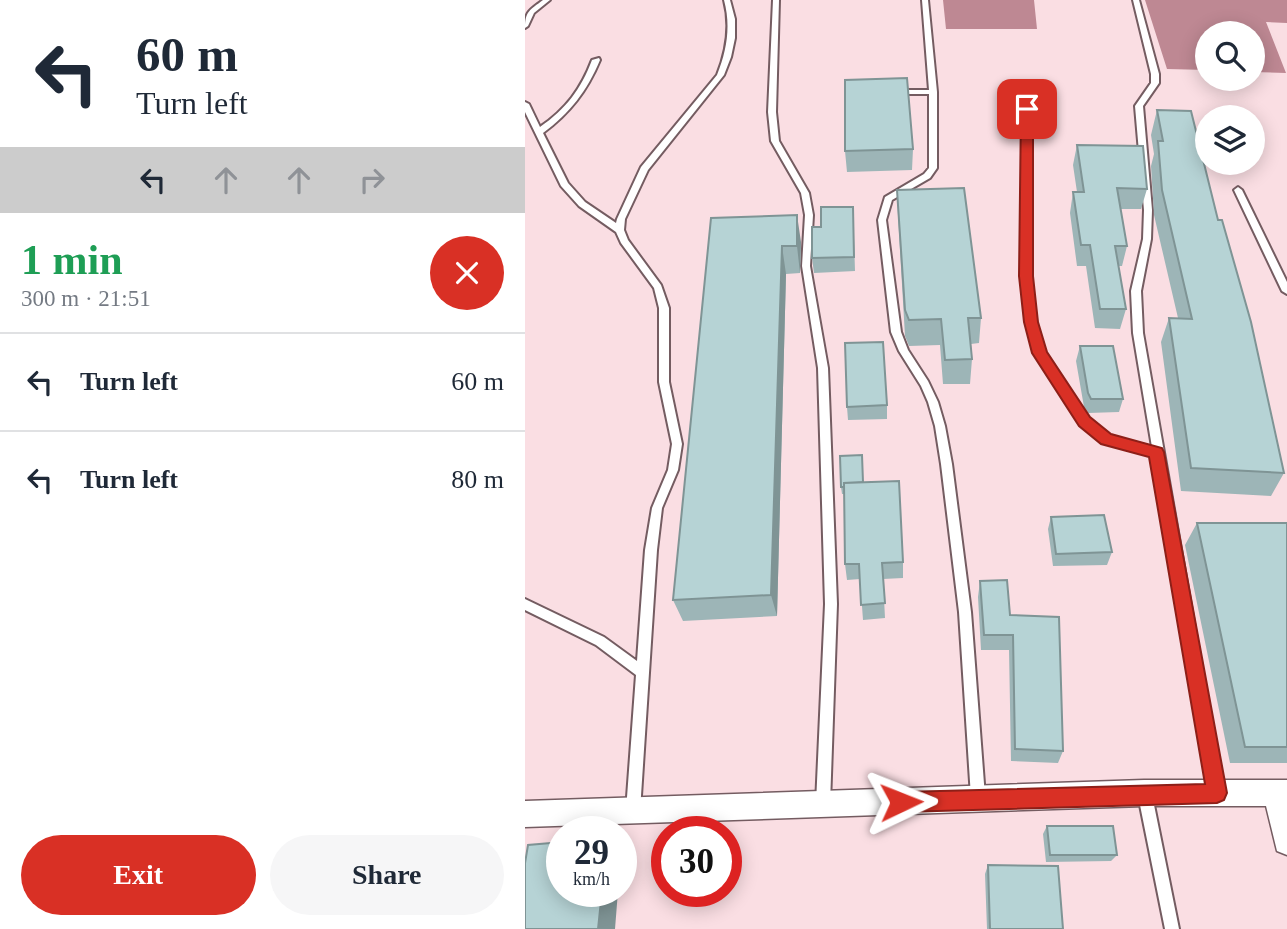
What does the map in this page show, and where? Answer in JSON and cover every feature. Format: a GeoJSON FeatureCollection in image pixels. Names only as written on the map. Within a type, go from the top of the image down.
{"type":"FeatureCollection","features":[{"type":"Feature","properties":{"kind":"street"},"geometry":{"type":"LineString","coordinates":[[525,814],[1144,793],[1281,793],[1287,841]]}},
{"type":"Feature","properties":{"kind":"lane"},"geometry":{"type":"LineString","coordinates":[[525,26],[531,12],[547,0]]}},
{"type":"Feature","properties":{"kind":"lane"},"geometry":{"type":"LineString","coordinates":[[633,811],[654,529],[657,508],[673,470],[677,444],[664,382],[664,307],[658,287],[624,241],[620,230],[628,198],[644,169],[712,88],[724,67],[733,27],[727,0]]}},
{"type":"Feature","properties":{"kind":"lane"},"geometry":{"type":"LineString","coordinates":[[776,0],[772,113],[775,141],[806,193],[809,215],[806,266],[823,368],[831,604],[823,804]]}},
{"type":"Feature","properties":{"kind":"lane"},"geometry":{"type":"LineString","coordinates":[[925,0],[933,92],[933,168],[927,176],[888,199],[882,220],[896,332],[901,349],[916,369],[933,401],[943,446],[963,573],[978,799]]}},
{"type":"Feature","properties":{"kind":"lane"},"geometry":{"type":"LineString","coordinates":[[1136,0],[1155,74],[1155,83],[1139,106],[1148,210],[1147,239],[1136,291],[1137,333],[1217,793]]}},
{"type":"Feature","properties":{"kind":"lane"},"geometry":{"type":"LineString","coordinates":[[540,131],[575,104],[587,85],[596,60]]}},
{"type":"Feature","properties":{"kind":"lane"},"geometry":{"type":"LineString","coordinates":[[884,92],[933,92]]}},
{"type":"Feature","properties":{"kind":"lane"},"geometry":{"type":"LineString","coordinates":[[525,104],[564,184],[582,204],[620,230]]}},
{"type":"Feature","properties":{"kind":"lane"},"geometry":{"type":"LineString","coordinates":[[1027,109],[1026,276],[1031,322],[1040,353],[1084,421],[1107,439],[1156,452]]}},
{"type":"Feature","properties":{"kind":"lane"},"geometry":{"type":"LineString","coordinates":[[1238,190],[1287,291]]}},
{"type":"Feature","properties":{"kind":"lane"},"geometry":{"type":"LineString","coordinates":[[525,604],[547,618],[600,641],[642,672]]}},
{"type":"Feature","properties":{"kind":"lane"},"geometry":{"type":"LineString","coordinates":[[1144,793],[1172,929]]}},
{"type":"Feature","properties":{"kind":"shaded area"},"geometry":{"type":"Polygon","coordinates":[[[943,0],[1034,0],[1037,29],[946,29],[943,0]]]}},
{"type":"Feature","properties":{"kind":"shaded area"},"geometry":{"type":"Polygon","coordinates":[[[1145,0],[1287,0],[1287,23],[1266,22],[1286,73],[1265,72],[1265,21],[1195,21],[1195,70],[1167,69],[1145,0]]]}},
{"type":"Feature","properties":{"kind":"building"},"geometry":{"type":"Polygon","coordinates":[[[907,78],[913,149],[845,151],[845,80],[907,78]]]}},
{"type":"Feature","properties":{"kind":"building"},"geometry":{"type":"Polygon","coordinates":[[[1157,110],[1191,111],[1195,127],[1195,175],[1207,175],[1218,220],[1222,220],[1251,322],[1284,473],[1191,468],[1169,318],[1192,319],[1162,190],[1158,141],[1163,141],[1157,110]]]}},
{"type":"Feature","properties":{"kind":"building"},"geometry":{"type":"Polygon","coordinates":[[[1077,145],[1143,146],[1147,189],[1117,188],[1127,246],[1115,246],[1126,309],[1100,309],[1090,245],[1081,245],[1073,192],[1084,192],[1077,145]]]}},
{"type":"Feature","properties":{"kind":"building"},"geometry":{"type":"Polygon","coordinates":[[[964,188],[981,318],[968,318],[972,359],[945,360],[941,319],[909,320],[905,310],[897,190],[964,188]]]}},
{"type":"Feature","properties":{"kind":"building"},"geometry":{"type":"Polygon","coordinates":[[[821,207],[853,207],[854,257],[812,258],[812,227],[821,227],[821,207]]]}},
{"type":"Feature","properties":{"kind":"building"},"geometry":{"type":"Polygon","coordinates":[[[797,215],[797,246],[782,246],[771,595],[673,600],[711,218],[797,215]]]}},
{"type":"Feature","properties":{"kind":"building"},"geometry":{"type":"Polygon","coordinates":[[[883,342],[887,405],[847,407],[845,343],[883,342]]]}},
{"type":"Feature","properties":{"kind":"building"},"geometry":{"type":"Polygon","coordinates":[[[1080,346],[1113,346],[1123,399],[1091,399],[1080,346]]]}},
{"type":"Feature","properties":{"kind":"building"},"geometry":{"type":"Polygon","coordinates":[[[862,455],[863,482],[844,483],[844,487],[841,487],[840,456],[862,455]]]}},
{"type":"Feature","properties":{"kind":"building"},"geometry":{"type":"Polygon","coordinates":[[[899,481],[903,562],[882,563],[885,603],[861,605],[859,564],[845,564],[844,483],[899,481]]]}},
{"type":"Feature","properties":{"kind":"building"},"geometry":{"type":"Polygon","coordinates":[[[1104,515],[1112,552],[1056,554],[1051,517],[1104,515]]]}},
{"type":"Feature","properties":{"kind":"building"},"geometry":{"type":"Polygon","coordinates":[[[1197,523],[1287,523],[1287,747],[1245,747],[1197,523]]]}},
{"type":"Feature","properties":{"kind":"building"},"geometry":{"type":"Polygon","coordinates":[[[1007,580],[1010,615],[1059,617],[1063,751],[1015,749],[1013,635],[984,635],[980,581],[1007,580]]]}},
{"type":"Feature","properties":{"kind":"building"},"geometry":{"type":"Polygon","coordinates":[[[1047,826],[1113,826],[1117,855],[1050,855],[1047,826]]]}},
{"type":"Feature","properties":{"kind":"building"},"geometry":{"type":"Polygon","coordinates":[[[546,843],[546,907],[600,907],[598,929],[525,929],[525,863],[528,845],[546,843]]]}},
{"type":"Feature","properties":{"kind":"building"},"geometry":{"type":"Polygon","coordinates":[[[988,865],[1058,866],[1063,929],[990,929],[988,865]]]}},
{"type":"Feature","properties":{"kind":"route"},"geometry":{"type":"LineString","coordinates":[[901,802],[1217,793],[1156,452],[1107,439],[1084,421],[1059,387],[1040,353],[1031,322],[1026,276],[1027,109]]}}]}
